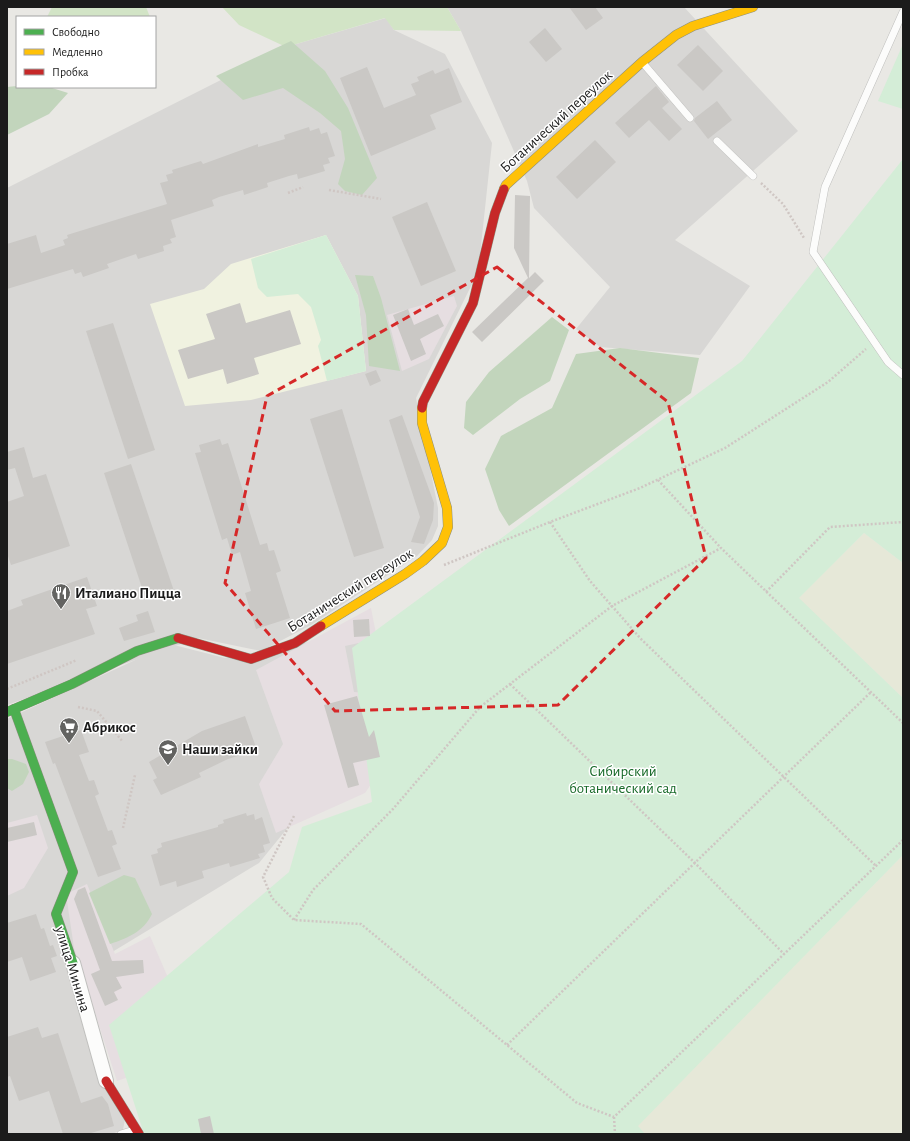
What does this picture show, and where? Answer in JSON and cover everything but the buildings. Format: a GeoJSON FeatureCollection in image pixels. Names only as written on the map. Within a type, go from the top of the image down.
{"type":"FeatureCollection","features":[{"type":"Feature","properties":{"kind":"street","name":"Ботанический переулок"},"geometry":{"type":"LineString","coordinates":[[10,711],[69,685],[124,657],[168,640],[179,638],[251,659],[263,656],[295,643],[406,574],[424,561],[442,544],[448,527],[447,508],[422,423],[421,412],[423,402],[473,303],[479,287],[496,209],[506,186],[515,176],[642,62],[676,35],[693,26],[753,7]]}},
{"type":"Feature","properties":{"kind":"street","name":"улица Минина"},"geometry":{"type":"LineString","coordinates":[[10,711],[73,872],[56,914],[73,963],[106,1081],[138,1131]]}},
{"type":"Feature","properties":{"kind":"lane"},"geometry":{"type":"LineString","coordinates":[[903,12],[824,187],[813,252],[874,343],[888,362],[903,375]]}},
{"type":"Feature","properties":{"kind":"lane"},"geometry":{"type":"LineString","coordinates":[[642,62],[690,118]]}},
{"type":"Feature","properties":{"kind":"lane"},"geometry":{"type":"LineString","coordinates":[[717,141],[753,176]]}},
{"type":"Feature","properties":{"kind":"lane"},"geometry":{"type":"LineString","coordinates":[[121,1134],[138,1131]]}},
{"type":"Feature","properties":{"kind":"path"},"geometry":{"type":"LineString","coordinates":[[753,176],[783,204],[813,252]]}},
{"type":"Feature","properties":{"kind":"path"},"geometry":{"type":"LineString","coordinates":[[288,192],[303,187]]}},
{"type":"Feature","properties":{"kind":"path"},"geometry":{"type":"LineString","coordinates":[[330,190],[380,199]]}},
{"type":"Feature","properties":{"kind":"path"},"geometry":{"type":"LineString","coordinates":[[441,567],[550,522],[658,480],[725,448],[828,382],[874,343]]}},
{"type":"Feature","properties":{"kind":"path"},"geometry":{"type":"LineString","coordinates":[[658,480],[721,548],[903,723]]}},
{"type":"Feature","properties":{"kind":"path"},"geometry":{"type":"LineString","coordinates":[[550,522],[590,582],[641,639],[876,866]]}},
{"type":"Feature","properties":{"kind":"path"},"geometry":{"type":"LineString","coordinates":[[766,592],[830,526],[903,522]]}},
{"type":"Feature","properties":{"kind":"path"},"geometry":{"type":"LineString","coordinates":[[294,920],[313,890],[393,809],[480,707],[612,606],[721,548]]}},
{"type":"Feature","properties":{"kind":"path"},"geometry":{"type":"LineString","coordinates":[[7,689],[84,657]]}},
{"type":"Feature","properties":{"kind":"path"},"geometry":{"type":"LineString","coordinates":[[510,684],[695,863],[784,954]]}},
{"type":"Feature","properties":{"kind":"path"},"geometry":{"type":"LineString","coordinates":[[507,1045],[871,692]]}},
{"type":"Feature","properties":{"kind":"path"},"geometry":{"type":"LineString","coordinates":[[78,706],[97,711],[123,742]]}},
{"type":"Feature","properties":{"kind":"path"},"geometry":{"type":"LineString","coordinates":[[123,828],[135,775]]}},
{"type":"Feature","properties":{"kind":"path"},"geometry":{"type":"LineString","coordinates":[[294,816],[263,877],[272,898],[294,920],[361,924],[577,1104],[614,1117]]}},
{"type":"Feature","properties":{"kind":"path"},"geometry":{"type":"LineString","coordinates":[[615,1134],[614,1117],[903,840]]}},
{"type":"Feature","properties":{"kind":"highlighted area"},"geometry":{"type":"Polygon","coordinates":[[[497,267],[668,402],[706,558],[558,705],[335,711],[225,583],[267,396],[497,267]]]}},
{"type":"Feature","properties":{"kind":"shaded area"},"geometry":{"type":"Polygon","coordinates":[[[447,7],[684,7],[798,131],[675,240],[750,286],[700,355],[600,347],[576,329],[610,287],[534,208],[527,181],[461,31],[447,7]]]}},
{"type":"Feature","properties":{"kind":"shaded area"},"geometry":{"type":"Polygon","coordinates":[[[386,18],[394,30],[445,54],[492,143],[480,255],[472,284],[416,398],[438,508],[438,526],[432,540],[417,556],[311,625],[261,651],[198,638],[7,705],[7,188],[286,47],[386,18]]]}},
{"type":"Feature","properties":{"kind":"shaded area"},"geometry":{"type":"Polygon","coordinates":[[[291,41],[325,71],[348,108],[377,178],[362,195],[345,191],[338,184],[345,159],[341,131],[320,113],[283,88],[243,100],[216,76],[291,41]]]}},
{"type":"Feature","properties":{"kind":"shaded area"},"geometry":{"type":"Polygon","coordinates":[[[7,87],[52,88],[68,93],[49,114],[7,135],[7,87]]]}},
{"type":"Feature","properties":{"kind":"shaded area"},"geometry":{"type":"Polygon","coordinates":[[[326,235],[358,296],[366,371],[251,400],[185,406],[150,304],[204,289],[231,264],[326,235]]]}},
{"type":"Feature","properties":{"kind":"shaded area"},"geometry":{"type":"Polygon","coordinates":[[[355,275],[373,276],[381,298],[400,371],[369,366],[366,315],[355,275]]]}},
{"type":"Feature","properties":{"kind":"shaded area"},"geometry":{"type":"Polygon","coordinates":[[[454,296],[457,306],[429,359],[402,371],[387,315],[454,296]]]}},
{"type":"Feature","properties":{"kind":"shaded area"},"geometry":{"type":"Polygon","coordinates":[[[552,317],[569,330],[550,381],[520,399],[473,435],[464,428],[466,402],[489,372],[552,317]]]}},
{"type":"Feature","properties":{"kind":"shaded area"},"geometry":{"type":"Polygon","coordinates":[[[620,348],[699,358],[691,393],[509,526],[499,510],[485,469],[501,436],[552,408],[576,354],[620,348]]]}},
{"type":"Feature","properties":{"kind":"shaded area"},"geometry":{"type":"Polygon","coordinates":[[[864,533],[903,563],[903,698],[798,598],[864,533]]]}},
{"type":"Feature","properties":{"kind":"shaded area"},"geometry":{"type":"Polygon","coordinates":[[[371,608],[377,639],[345,646],[354,692],[396,695],[421,710],[365,793],[276,833],[259,784],[283,744],[256,670],[371,608]]]}},
{"type":"Feature","properties":{"kind":"shaded area"},"geometry":{"type":"Polygon","coordinates":[[[363,632],[365,692],[338,766],[259,863],[71,977],[125,1119],[123,1130],[111,1134],[7,1134],[7,719],[170,644],[225,658],[363,632]]]}},
{"type":"Feature","properties":{"kind":"shaded area"},"geometry":{"type":"Polygon","coordinates":[[[7,759],[12,759],[26,764],[29,772],[23,784],[12,791],[7,788],[7,759]]]}},
{"type":"Feature","properties":{"kind":"shaded area"},"geometry":{"type":"Polygon","coordinates":[[[37,815],[48,848],[24,888],[7,896],[7,823],[37,815]]]}},
{"type":"Feature","properties":{"kind":"shaded area"},"geometry":{"type":"Polygon","coordinates":[[[903,855],[903,1134],[645,1134],[637,1126],[903,855]]]}},
{"type":"Feature","properties":{"kind":"shaded area"},"geometry":{"type":"Polygon","coordinates":[[[124,875],[135,878],[152,914],[140,930],[110,944],[89,893],[124,875]]]}},
{"type":"Feature","properties":{"kind":"shaded area"},"geometry":{"type":"Polygon","coordinates":[[[87,884],[115,954],[150,936],[169,980],[143,1072],[117,1081],[74,948],[66,894],[87,884]]]}},
{"type":"Feature","properties":{"kind":"green space"},"geometry":{"type":"Polygon","coordinates":[[[52,7],[146,7],[150,16],[48,16],[52,7]]]}},
{"type":"Feature","properties":{"kind":"green space"},"geometry":{"type":"Polygon","coordinates":[[[222,7],[447,7],[461,31],[394,30],[385,18],[286,47],[239,25],[222,7]]]}},
{"type":"Feature","properties":{"kind":"green space"},"geometry":{"type":"Polygon","coordinates":[[[903,44],[903,109],[878,101],[903,44]]]}},
{"type":"Feature","properties":{"kind":"green space","name":"Сибирский ботанический сад"},"geometry":{"type":"Polygon","coordinates":[[[903,159],[903,563],[864,533],[799,598],[903,698],[903,855],[638,1126],[645,1134],[144,1134],[109,1025],[289,872],[302,827],[372,802],[352,648],[742,361],[903,159]]]}},
{"type":"Feature","properties":{"kind":"green space"},"geometry":{"type":"Polygon","coordinates":[[[326,235],[358,296],[366,371],[327,381],[318,346],[321,340],[311,307],[298,294],[267,297],[258,288],[251,259],[326,235]]]}},
{"type":"Feature","properties":{"kind":"traffic: fast"},"geometry":{"type":"LineString","coordinates":[[7,712],[72,684],[137,651],[178,638]]}},
{"type":"Feature","properties":{"kind":"traffic: fast"},"geometry":{"type":"LineString","coordinates":[[14,709],[73,872],[56,914],[73,963]]}},
{"type":"Feature","properties":{"kind":"traffic: slow"},"geometry":{"type":"LineString","coordinates":[[504,189],[506,185],[642,62],[676,35],[693,26],[753,7]]}},
{"type":"Feature","properties":{"kind":"traffic: slow"},"geometry":{"type":"LineString","coordinates":[[321,626],[405,574],[423,561],[442,543],[448,527],[447,508],[422,423],[422,408]]}},
{"type":"Feature","properties":{"kind":"traffic: jam"},"geometry":{"type":"LineString","coordinates":[[422,408],[423,402],[473,303],[495,213],[504,189]]}},
{"type":"Feature","properties":{"kind":"traffic: jam"},"geometry":{"type":"LineString","coordinates":[[178,638],[251,659],[295,643],[321,626]]}},
{"type":"Feature","properties":{"kind":"traffic: jam"},"geometry":{"type":"LineString","coordinates":[[106,1081],[139,1134]]}},
{"type":"Feature","properties":{"kind":"place","name":"Италиано Пицца"},"geometry":{"type":"Point","coordinates":[61,610]}},
{"type":"Feature","properties":{"kind":"place","name":"Абрикос"},"geometry":{"type":"Point","coordinates":[69,744]}},
{"type":"Feature","properties":{"kind":"place","name":"Наши зайки"},"geometry":{"type":"Point","coordinates":[168,766]}}]}
